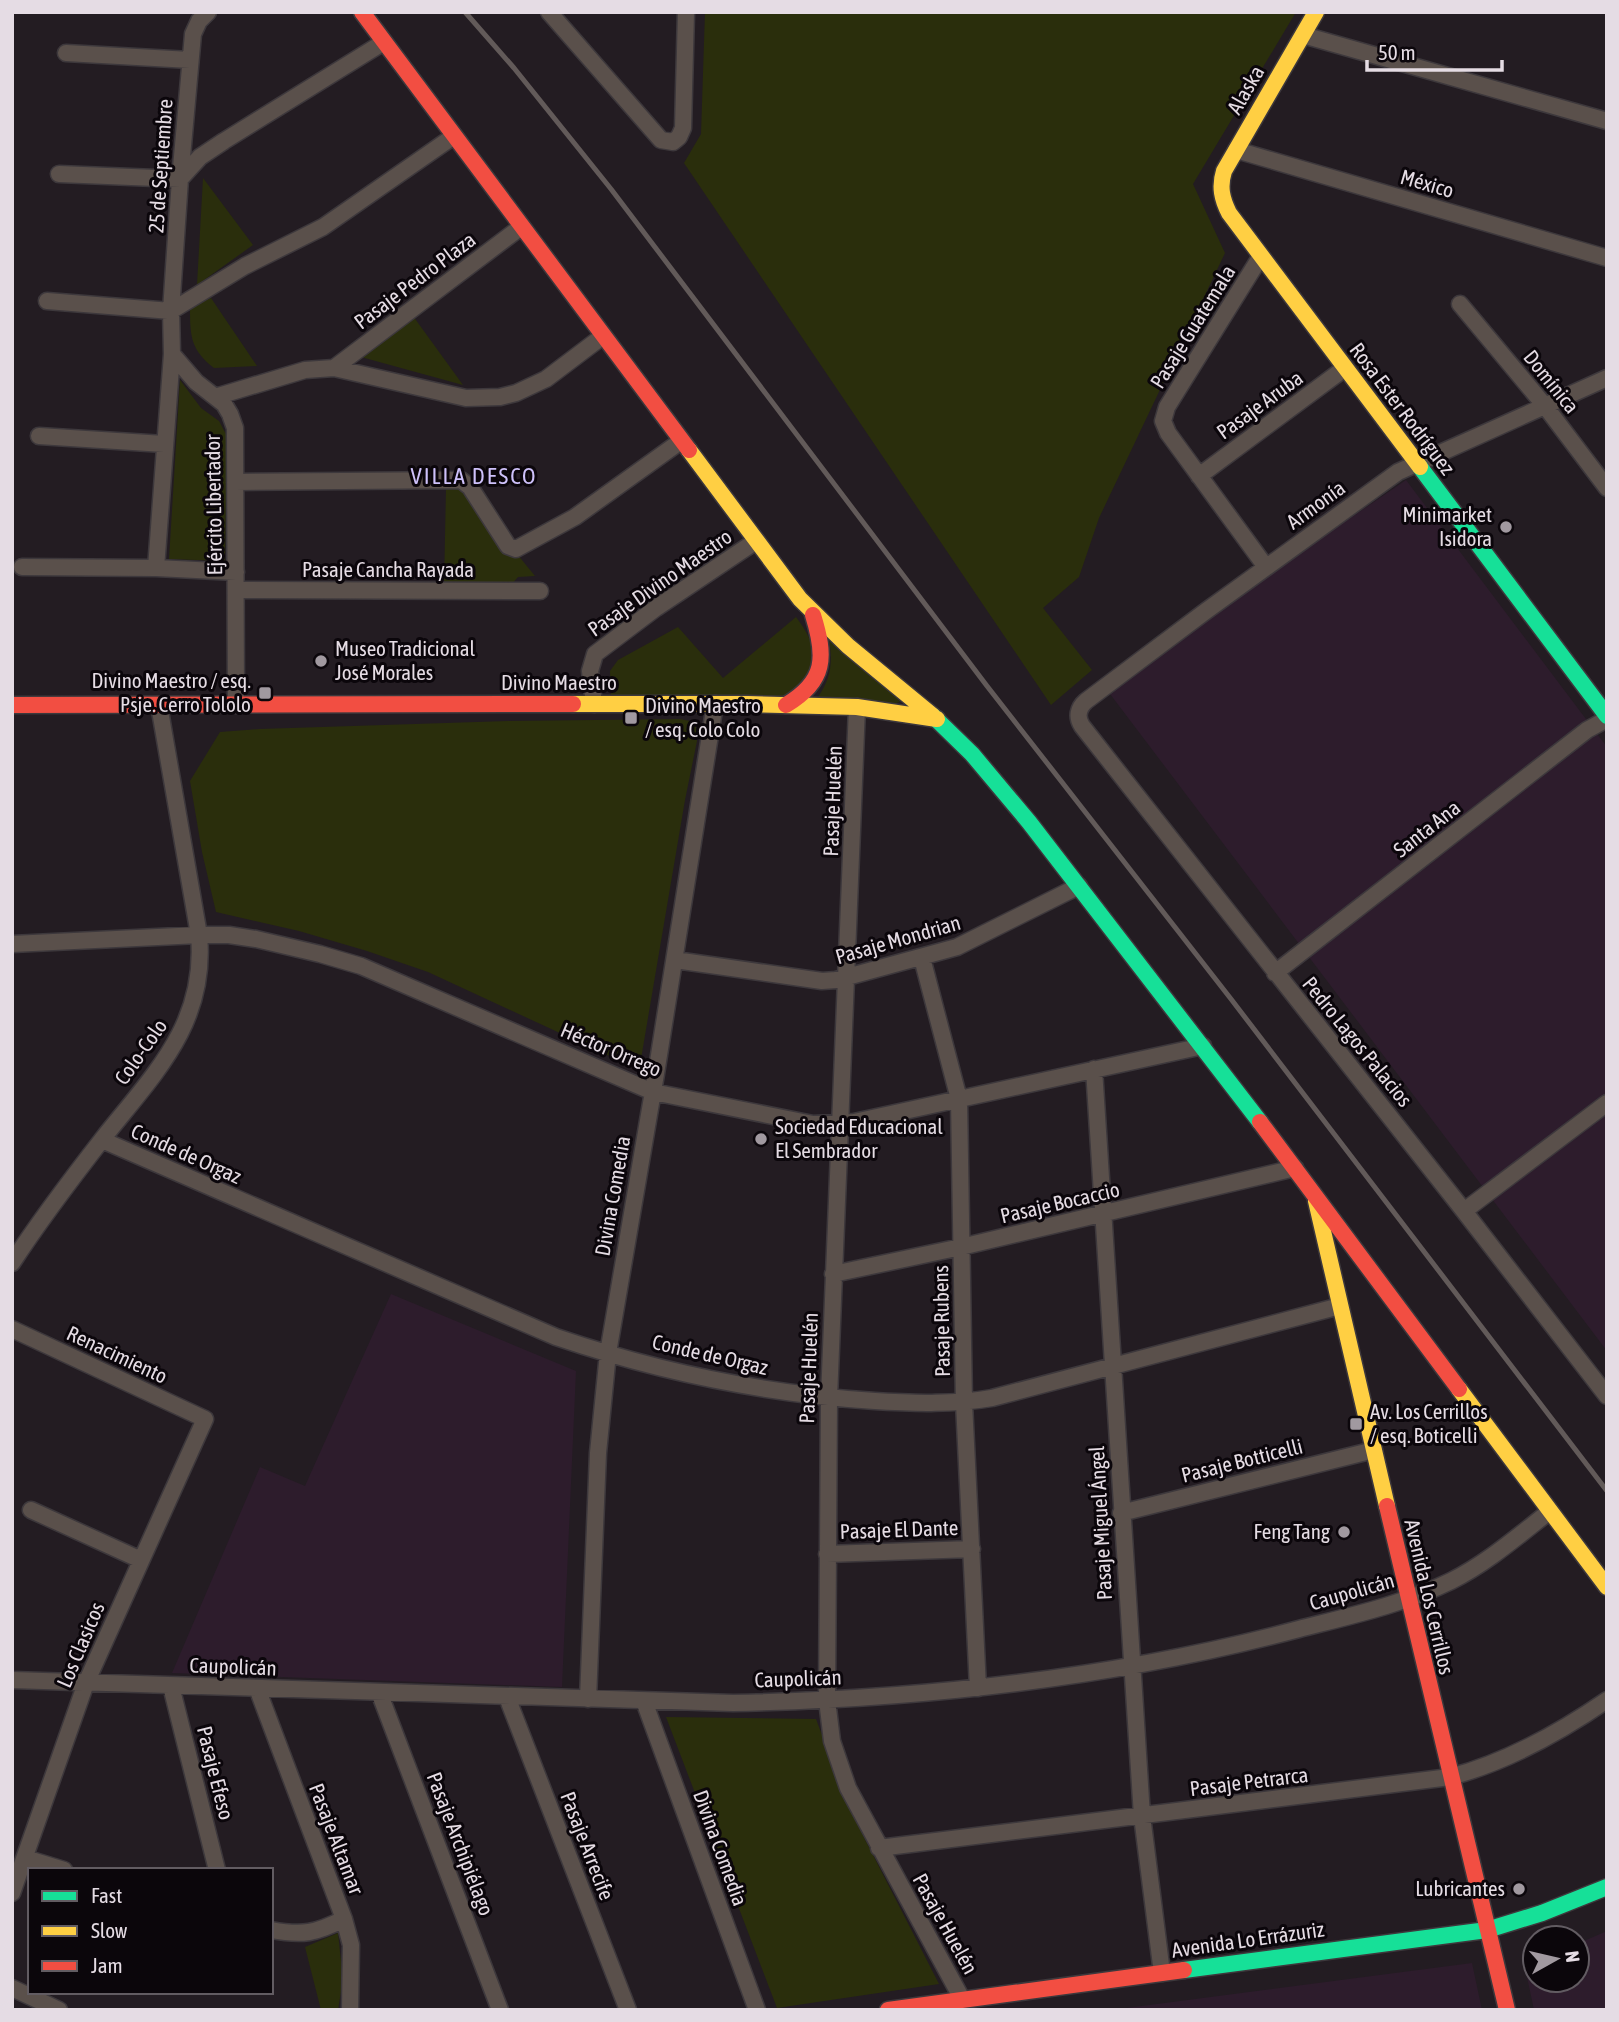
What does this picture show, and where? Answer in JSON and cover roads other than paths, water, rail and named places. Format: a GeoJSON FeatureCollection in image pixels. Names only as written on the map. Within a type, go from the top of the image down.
{"type":"FeatureCollection","features":[{"type":"Feature","properties":{"kind":"main road"},"geometry":{"type":"LineString","coordinates":[[362,12],[681,441],[812,612],[937,719],[985,768],[1079,886],[1314,1193],[1607,1587]]}},
{"type":"Feature","properties":{"kind":"main road","name":"Alaska"},"geometry":{"type":"LineString","coordinates":[[1220,192],[1224,171],[1316,12]]}},
{"type":"Feature","properties":{"kind":"main road","name":"Rosa Ester Rodríguez"},"geometry":{"type":"LineString","coordinates":[[1220,192],[1229,213],[1607,717]]}},
{"type":"Feature","properties":{"kind":"main road"},"geometry":{"type":"LineString","coordinates":[[786,705],[805,694],[821,667],[822,646],[812,612]]}},
{"type":"Feature","properties":{"kind":"main road","name":"Divino Maestro"},"geometry":{"type":"LineString","coordinates":[[12,705],[786,705],[858,707],[937,719]]}},
{"type":"Feature","properties":{"kind":"main road","name":"Avenida Los Cerrillos"},"geometry":{"type":"LineString","coordinates":[[1314,1193],[1507,2010]]}},
{"type":"Feature","properties":{"kind":"main road","name":"Avenida Lo Errázuriz"},"geometry":{"type":"LineString","coordinates":[[888,2010],[1487,1930],[1561,1906],[1607,1887]]}},
{"type":"Feature","properties":{"kind":"street","name":"25 de Septiembre"},"geometry":{"type":"LineString","coordinates":[[172,354],[171,311],[190,61],[193,34],[199,21],[208,12]]}},
{"type":"Feature","properties":{"kind":"street"},"geometry":{"type":"LineString","coordinates":[[549,12],[661,139],[673,142],[683,128],[686,12]]}},
{"type":"Feature","properties":{"kind":"street"},"geometry":{"type":"LineString","coordinates":[[1303,35],[1607,121]]}},
{"type":"Feature","properties":{"kind":"street"},"geometry":{"type":"LineString","coordinates":[[59,174],[180,179],[200,157],[216,146],[384,42]]}},
{"type":"Feature","properties":{"kind":"street"},"geometry":{"type":"LineString","coordinates":[[66,53],[190,61]]}},
{"type":"Feature","properties":{"kind":"street"},"geometry":{"type":"LineString","coordinates":[[47,300],[171,311],[244,266],[323,227],[454,136]]}},
{"type":"Feature","properties":{"kind":"street","name":"México"},"geometry":{"type":"LineString","coordinates":[[1236,150],[1607,258]]}},
{"type":"Feature","properties":{"kind":"street","name":"Pasaje Pedro Plaza"},"geometry":{"type":"LineString","coordinates":[[334,368],[522,227]]}},
{"type":"Feature","properties":{"kind":"street","name":"Pasaje Guatemala"},"geometry":{"type":"LineString","coordinates":[[1199,476],[1168,433],[1163,421],[1167,407],[1261,256]]}},
{"type":"Feature","properties":{"kind":"street","name":"Domínica"},"geometry":{"type":"LineString","coordinates":[[1460,304],[1545,406],[1607,488]]}},
{"type":"Feature","properties":{"kind":"street"},"geometry":{"type":"LineString","coordinates":[[215,397],[305,370],[334,368],[450,395],[492,398],[516,393],[539,383],[603,336]]}},
{"type":"Feature","properties":{"kind":"street"},"geometry":{"type":"LineString","coordinates":[[156,568],[172,354]]}},
{"type":"Feature","properties":{"kind":"street","name":"Ejército Libertador"},"geometry":{"type":"LineString","coordinates":[[172,354],[196,382],[230,414],[235,428],[236,705]]}},
{"type":"Feature","properties":{"kind":"street","name":"Pasaje Aruba"},"geometry":{"type":"LineString","coordinates":[[1199,476],[1345,368]]}},
{"type":"Feature","properties":{"kind":"street","name":"Armonía"},"geometry":{"type":"LineString","coordinates":[[1079,712],[1086,701],[1398,472],[1607,378]]}},
{"type":"Feature","properties":{"kind":"street"},"geometry":{"type":"LineString","coordinates":[[39,436],[164,444]]}},
{"type":"Feature","properties":{"kind":"street"},"geometry":{"type":"LineString","coordinates":[[235,482],[461,480],[470,487],[508,546],[516,549],[575,517],[681,441]]}},
{"type":"Feature","properties":{"kind":"street"},"geometry":{"type":"LineString","coordinates":[[1199,476],[1266,567]]}},
{"type":"Feature","properties":{"kind":"street","name":"Pasaje Divino Maestro"},"geometry":{"type":"LineString","coordinates":[[594,704],[590,671],[595,654],[656,608],[756,541]]}},
{"type":"Feature","properties":{"kind":"street"},"geometry":{"type":"LineString","coordinates":[[22,567],[156,568],[236,572]]}},
{"type":"Feature","properties":{"kind":"street","name":"Pasaje Cancha Rayada"},"geometry":{"type":"LineString","coordinates":[[236,590],[540,592]]}},
{"type":"Feature","properties":{"kind":"street","name":"Divina Comedia"},"geometry":{"type":"LineString","coordinates":[[588,1699],[598,1443],[608,1353],[675,960],[715,704]]}},
{"type":"Feature","properties":{"kind":"street","name":"Colo-Colo"},"geometry":{"type":"LineString","coordinates":[[12,1264],[102,1140],[163,1063],[180,1035],[192,1005],[199,976],[199,934],[159,705]]}},
{"type":"Feature","properties":{"kind":"street","name":"Pasaje Huelén"},"geometry":{"type":"LineString","coordinates":[[858,707],[829,1398],[827,1700],[830,1732],[839,1765],[857,1806],[962,1999]]}},
{"type":"Feature","properties":{"kind":"street","name":"Pedro Lagos Palacios"},"geometry":{"type":"LineString","coordinates":[[1079,712],[1082,726],[1464,1210],[1607,1396]]}},
{"type":"Feature","properties":{"kind":"street","name":"Santa Ana"},"geometry":{"type":"LineString","coordinates":[[1275,973],[1607,717]]}},
{"type":"Feature","properties":{"kind":"street","name":"Pasaje Mondrian"},"geometry":{"type":"LineString","coordinates":[[675,960],[822,981],[847,977],[922,958],[975,939],[1079,886]]}},
{"type":"Feature","properties":{"kind":"street","name":"Héctor Orrego"},"geometry":{"type":"LineString","coordinates":[[12,944],[199,934],[256,939],[361,966],[653,1093],[799,1122],[841,1124],[1203,1046]]}},
{"type":"Feature","properties":{"kind":"street","name":"Pasaje Rubens"},"geometry":{"type":"LineString","coordinates":[[922,958],[959,1098],[964,1403],[978,1688]]}},
{"type":"Feature","properties":{"kind":"street","name":"Pasaje Miguel Ángel"},"geometry":{"type":"LineString","coordinates":[[1094,1069],[1142,1816],[1162,1973]]}},
{"type":"Feature","properties":{"kind":"street"},"geometry":{"type":"LineString","coordinates":[[1464,1210],[1607,1103]]}},
{"type":"Feature","properties":{"kind":"street","name":"Conde de Orgaz"},"geometry":{"type":"LineString","coordinates":[[102,1140],[527,1325],[608,1353],[764,1390],[829,1398],[934,1404],[964,1403],[992,1398],[1340,1306]]}},
{"type":"Feature","properties":{"kind":"street","name":"Pasaje Bocaccio"},"geometry":{"type":"LineString","coordinates":[[833,1274],[961,1247],[1295,1168]]}},
{"type":"Feature","properties":{"kind":"street","name":"Renacimiento"},"geometry":{"type":"LineString","coordinates":[[12,1329],[205,1419]]}},
{"type":"Feature","properties":{"kind":"street","name":"Los Clasicos"},"geometry":{"type":"LineString","coordinates":[[12,1893],[86,1683],[205,1419]]}},
{"type":"Feature","properties":{"kind":"street","name":"Pasaje Botticelli"},"geometry":{"type":"LineString","coordinates":[[1121,1513],[1374,1450]]}},
{"type":"Feature","properties":{"kind":"street"},"geometry":{"type":"LineString","coordinates":[[31,1510],[141,1560]]}},
{"type":"Feature","properties":{"kind":"street","name":"Caupolicán"},"geometry":{"type":"LineString","coordinates":[[12,1680],[733,1703],[827,1700],[978,1688],[1131,1666],[1266,1638],[1408,1598],[1479,1565],[1550,1511]]}},
{"type":"Feature","properties":{"kind":"street","name":"Pasaje El Dante"},"geometry":{"type":"LineString","coordinates":[[827,1554],[972,1549]]}},
{"type":"Feature","properties":{"kind":"street","name":"Pasaje Efeso"},"geometry":{"type":"LineString","coordinates":[[171,1686],[217,1868]]}},
{"type":"Feature","properties":{"kind":"street","name":"Pasaje Altamar"},"geometry":{"type":"LineString","coordinates":[[257,1688],[344,1919],[351,1945],[350,2010]]}},
{"type":"Feature","properties":{"kind":"street","name":"Pasaje Archipiélago"},"geometry":{"type":"LineString","coordinates":[[379,1692],[500,2010]]}},
{"type":"Feature","properties":{"kind":"street","name":"Pasaje Arrecife"},"geometry":{"type":"LineString","coordinates":[[508,1697],[628,2010]]}},
{"type":"Feature","properties":{"kind":"street","name":"Pasaje Petrarca"},"geometry":{"type":"LineString","coordinates":[[879,1847],[1450,1777],[1490,1765],[1538,1742],[1607,1700]]}},
{"type":"Feature","properties":{"kind":"street","name":"Divina Comedia"},"geometry":{"type":"LineString","coordinates":[[644,1701],[757,2010]]}},
{"type":"Feature","properties":{"kind":"street"},"geometry":{"type":"LineString","coordinates":[[25,1858],[58,1868]]}},
{"type":"Feature","properties":{"kind":"street"},"geometry":{"type":"LineString","coordinates":[[273,1930],[297,1935],[320,1931],[344,1919]]}},
{"type":"Feature","properties":{"kind":"street"},"geometry":{"type":"LineString","coordinates":[[12,1988],[59,2010]]}},
{"type":"Feature","properties":{"kind":"railway"},"geometry":{"type":"LineString","coordinates":[[465,12],[514,68],[611,189],[987,686],[1231,999],[1607,1491]]}},
{"type":"Feature","properties":{"kind":"place","name":"Minimarket Isidora"},"geometry":{"type":"Point","coordinates":[1506,527]}},
{"type":"Feature","properties":{"kind":"place","name":"Museo Tradicional José Morales"},"geometry":{"type":"Point","coordinates":[321,661]}},
{"type":"Feature","properties":{"kind":"place","name":"Divino Maestro / esq. Psje. Cerro Tololo"},"geometry":{"type":"Point","coordinates":[265,693]}},
{"type":"Feature","properties":{"kind":"place","name":"Divino Maestro / esq. Colo Colo"},"geometry":{"type":"Point","coordinates":[631,718]}},
{"type":"Feature","properties":{"kind":"place","name":"Sociedad Educacional El Sembrador"},"geometry":{"type":"Point","coordinates":[761,1139]}},
{"type":"Feature","properties":{"kind":"place","name":"Av. Los Cerrillos / esq. Boticelli"},"geometry":{"type":"Point","coordinates":[1356,1424]}},
{"type":"Feature","properties":{"kind":"place","name":"Feng Tang"},"geometry":{"type":"Point","coordinates":[1344,1532]}},
{"type":"Feature","properties":{"kind":"place","name":"Lubricantes"},"geometry":{"type":"Point","coordinates":[1519,1889]}},
{"type":"Feature","properties":{"kind":"district","name":"VILLA DESCO"},"geometry":{"type":"Point","coordinates":[474,476]}}]}
